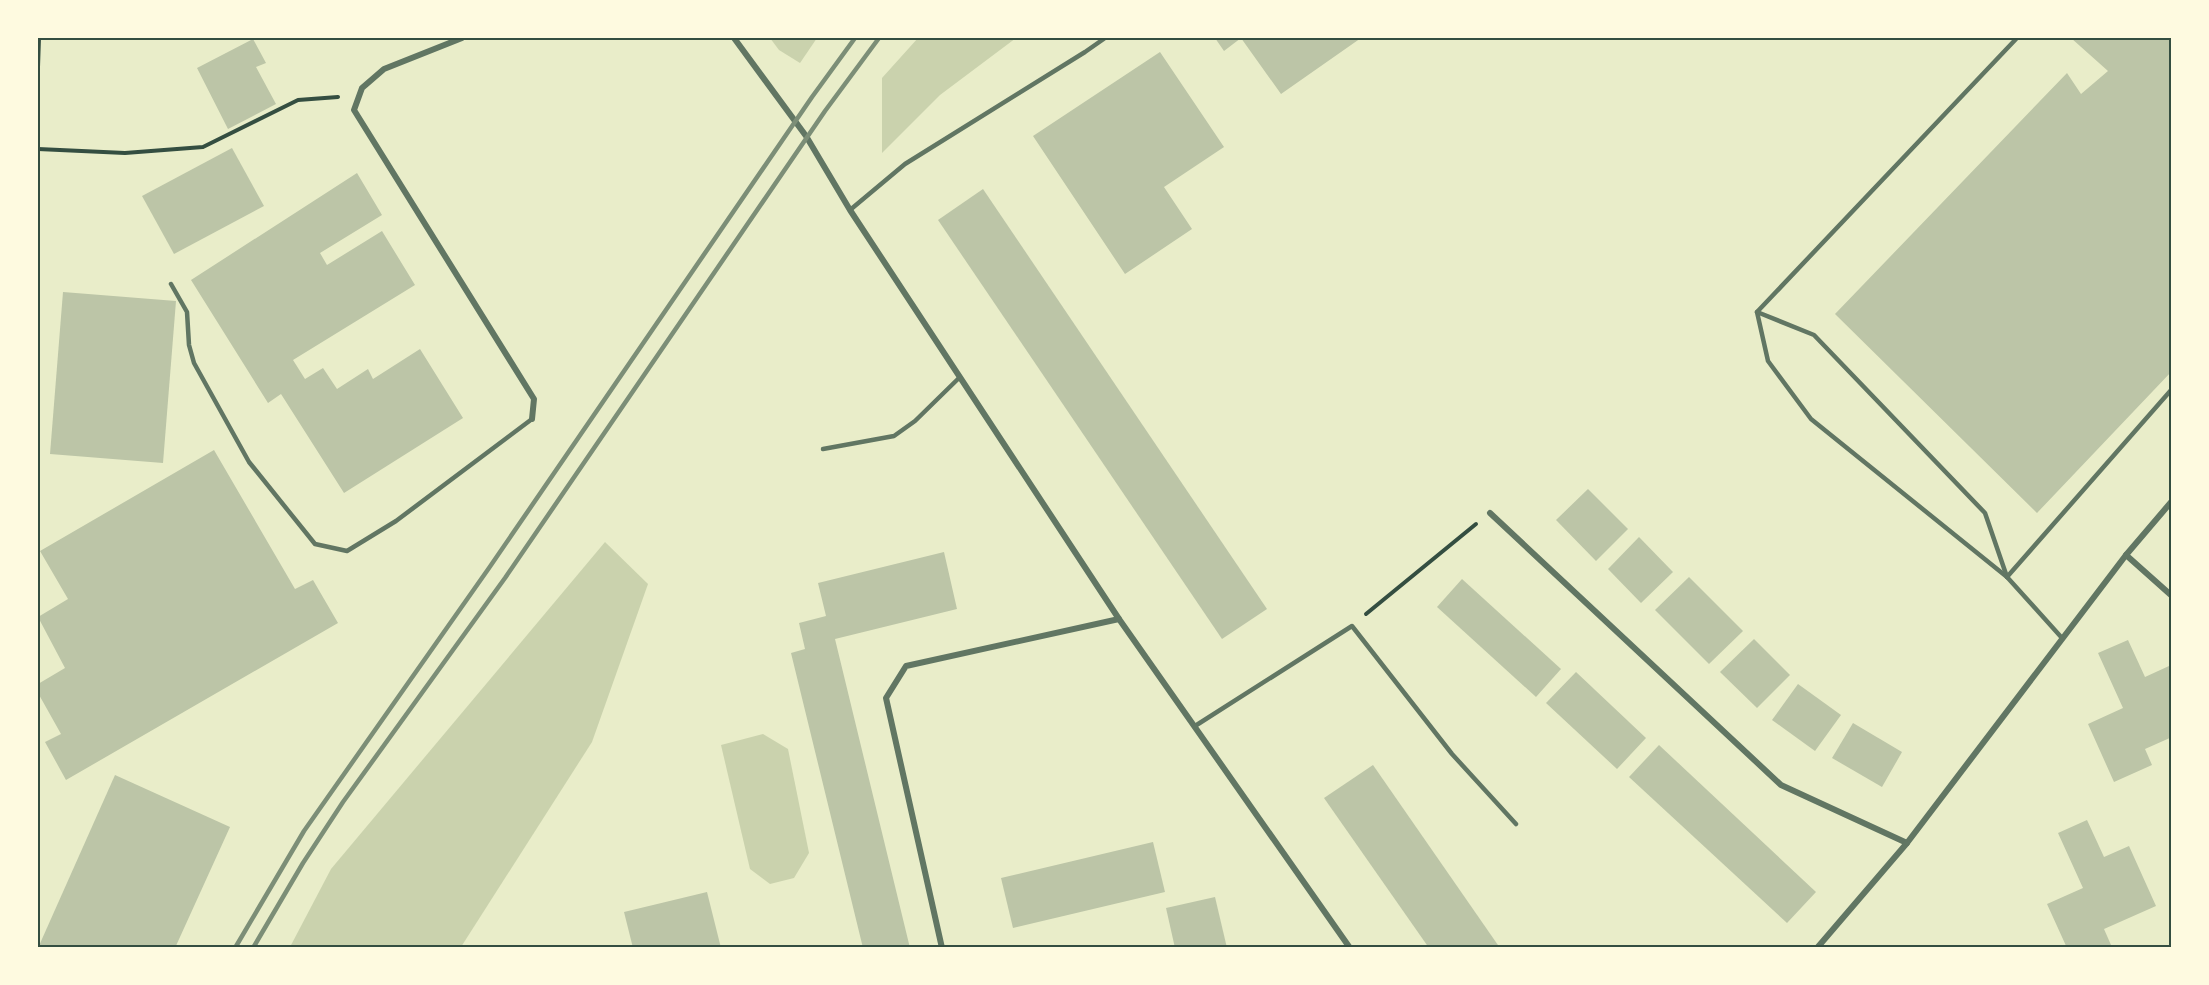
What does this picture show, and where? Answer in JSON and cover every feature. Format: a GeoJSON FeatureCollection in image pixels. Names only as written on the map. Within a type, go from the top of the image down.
{"type":"FeatureCollection","features":[{"type":"Feature","properties":{"kind":"street"},"geometry":{"type":"LineString","coordinates":[[462,38],[384,69],[362,88],[354,110],[534,399],[532,418]]}},
{"type":"Feature","properties":{"kind":"street"},"geometry":{"type":"LineString","coordinates":[[734,38],[806,136],[850,210],[1119,618],[1350,948]]}},
{"type":"Feature","properties":{"kind":"street"},"geometry":{"type":"LineString","coordinates":[[1817,948],[1907,843],[2126,555],[2172,501]]}},
{"type":"Feature","properties":{"kind":"street"},"geometry":{"type":"LineString","coordinates":[[1490,513],[1781,785],[1907,843]]}},
{"type":"Feature","properties":{"kind":"street"},"geometry":{"type":"LineString","coordinates":[[2126,555],[2172,596]]}},
{"type":"Feature","properties":{"kind":"street"},"geometry":{"type":"LineString","coordinates":[[942,948],[886,698],[906,666],[1119,618]]}},
{"type":"Feature","properties":{"kind":"lane"},"geometry":{"type":"LineString","coordinates":[[850,210],[905,164],[1105,38]]}},
{"type":"Feature","properties":{"kind":"lane"},"geometry":{"type":"LineString","coordinates":[[1757,312],[2016,39]]}},
{"type":"Feature","properties":{"kind":"lane"},"geometry":{"type":"LineString","coordinates":[[171,284],[187,312],[189,345],[194,363],[205,383],[249,462],[315,543],[347,551],[396,521],[532,418]]}},
{"type":"Feature","properties":{"kind":"lane"},"geometry":{"type":"LineString","coordinates":[[1757,312],[1768,361],[1811,419],[2007,577],[2062,638]]}},
{"type":"Feature","properties":{"kind":"lane"},"geometry":{"type":"LineString","coordinates":[[1757,312],[1814,335],[1985,513],[2007,577]]}},
{"type":"Feature","properties":{"kind":"lane"},"geometry":{"type":"LineString","coordinates":[[823,449],[894,436],[915,421],[960,377]]}},
{"type":"Feature","properties":{"kind":"lane"},"geometry":{"type":"LineString","coordinates":[[2007,577],[2172,389]]}},
{"type":"Feature","properties":{"kind":"lane"},"geometry":{"type":"LineString","coordinates":[[1195,726],[1352,626],[1452,754],[1516,824]]}},
{"type":"Feature","properties":{"kind":"path"},"geometry":{"type":"LineString","coordinates":[[38,67],[39,38]]}},
{"type":"Feature","properties":{"kind":"path"},"geometry":{"type":"LineString","coordinates":[[38,149],[125,153],[203,147],[298,100],[360,96]]}},
{"type":"Feature","properties":{"kind":"path"},"geometry":{"type":"LineString","coordinates":[[1352,626],[1490,513]]}},
{"type":"Feature","properties":{"kind":"green space"},"geometry":{"type":"Polygon","coordinates":[[[770,38],[817,38],[800,63],[779,50],[770,38]]]}},
{"type":"Feature","properties":{"kind":"green space"},"geometry":{"type":"Polygon","coordinates":[[[918,38],[1016,38],[940,95],[882,153],[882,78],[918,38]]]}},
{"type":"Feature","properties":{"kind":"green space"},"geometry":{"type":"Polygon","coordinates":[[[605,542],[648,584],[592,742],[461,947],[290,947],[331,869],[605,542]]]}},
{"type":"Feature","properties":{"kind":"green space"},"geometry":{"type":"Polygon","coordinates":[[[763,734],[788,749],[809,853],[794,878],[770,884],[750,869],[721,745],[763,734]]]}},
{"type":"Feature","properties":{"kind":"building"},"geometry":{"type":"Polygon","coordinates":[[[1215,38],[1241,38],[1224,51],[1215,38]]]}},
{"type":"Feature","properties":{"kind":"building"},"geometry":{"type":"Polygon","coordinates":[[[1241,38],[1361,38],[1281,94],[1241,38]]]}},
{"type":"Feature","properties":{"kind":"building"},"geometry":{"type":"Polygon","coordinates":[[[2071,38],[2172,38],[2172,371],[2037,513],[1835,314],[2067,73],[2081,94],[2108,71],[2071,38]]]}},
{"type":"Feature","properties":{"kind":"building"},"geometry":{"type":"Polygon","coordinates":[[[253,39],[266,63],[256,67],[276,104],[228,129],[197,68],[253,39]]]}},
{"type":"Feature","properties":{"kind":"building"},"geometry":{"type":"Polygon","coordinates":[[[1160,52],[1224,147],[1164,187],[1192,229],[1125,274],[1033,136],[1160,52]]]}},
{"type":"Feature","properties":{"kind":"building"},"geometry":{"type":"Polygon","coordinates":[[[232,148],[264,206],[174,254],[142,196],[232,148]]]}},
{"type":"Feature","properties":{"kind":"building"},"geometry":{"type":"Polygon","coordinates":[[[357,173],[382,215],[320,253],[327,265],[382,231],[415,285],[293,360],[305,379],[323,368],[337,389],[368,369],[373,379],[420,349],[463,418],[344,493],[281,394],[268,403],[191,280],[357,173]]]}},
{"type":"Feature","properties":{"kind":"building"},"geometry":{"type":"Polygon","coordinates":[[[983,189],[1267,609],[1222,639],[938,220],[983,189]]]}},
{"type":"Feature","properties":{"kind":"building"},"geometry":{"type":"Polygon","coordinates":[[[63,292],[176,301],[163,463],[50,454],[63,292]]]}},
{"type":"Feature","properties":{"kind":"building"},"geometry":{"type":"Polygon","coordinates":[[[214,450],[295,589],[313,580],[338,623],[66,780],[45,742],[61,734],[38,693],[38,684],[65,668],[38,617],[68,599],[40,551],[214,450]]]}},
{"type":"Feature","properties":{"kind":"building"},"geometry":{"type":"Polygon","coordinates":[[[1588,489],[1628,529],[1596,561],[1556,520],[1588,489]]]}},
{"type":"Feature","properties":{"kind":"building"},"geometry":{"type":"Polygon","coordinates":[[[1639,537],[1673,572],[1641,603],[1608,569],[1639,537]]]}},
{"type":"Feature","properties":{"kind":"building"},"geometry":{"type":"Polygon","coordinates":[[[944,552],[957,609],[835,639],[910,948],[863,948],[791,653],[805,649],[799,623],[826,616],[818,583],[944,552]]]}},
{"type":"Feature","properties":{"kind":"building"},"geometry":{"type":"Polygon","coordinates":[[[1689,577],[1743,631],[1709,664],[1655,610],[1689,577]]]}},
{"type":"Feature","properties":{"kind":"building"},"geometry":{"type":"Polygon","coordinates":[[[1462,579],[1561,669],[1536,697],[1437,607],[1462,579]]]}},
{"type":"Feature","properties":{"kind":"building"},"geometry":{"type":"Polygon","coordinates":[[[1754,639],[1790,675],[1757,708],[1720,672],[1754,639]]]}},
{"type":"Feature","properties":{"kind":"building"},"geometry":{"type":"Polygon","coordinates":[[[2128,640],[2145,677],[2169,666],[2172,671],[2172,737],[2145,749],[2152,765],[2114,782],[2088,724],[2123,708],[2098,653],[2128,640]]]}},
{"type":"Feature","properties":{"kind":"building"},"geometry":{"type":"Polygon","coordinates":[[[1576,672],[1646,738],[1617,769],[1546,703],[1576,672]]]}},
{"type":"Feature","properties":{"kind":"building"},"geometry":{"type":"Polygon","coordinates":[[[1798,684],[1841,715],[1815,751],[1772,720],[1798,684]]]}},
{"type":"Feature","properties":{"kind":"building"},"geometry":{"type":"Polygon","coordinates":[[[1853,723],[1902,752],[1882,787],[1832,758],[1853,723]]]}},
{"type":"Feature","properties":{"kind":"building"},"geometry":{"type":"Polygon","coordinates":[[[1659,745],[1816,892],[1787,923],[1629,777],[1659,745]]]}},
{"type":"Feature","properties":{"kind":"building"},"geometry":{"type":"Polygon","coordinates":[[[1373,765],[1500,948],[1429,948],[1324,798],[1373,765]]]}},
{"type":"Feature","properties":{"kind":"building"},"geometry":{"type":"Polygon","coordinates":[[[115,775],[230,827],[175,948],[38,948],[115,775]]]}},
{"type":"Feature","properties":{"kind":"building"},"geometry":{"type":"Polygon","coordinates":[[[2087,820],[2104,857],[2129,846],[2156,906],[2104,929],[2111,945],[2105,948],[2067,948],[2047,904],[2083,888],[2058,833],[2087,820]]]}},
{"type":"Feature","properties":{"kind":"building"},"geometry":{"type":"Polygon","coordinates":[[[1153,842],[1165,892],[1013,928],[1001,878],[1153,842]]]}},
{"type":"Feature","properties":{"kind":"building"},"geometry":{"type":"Polygon","coordinates":[[[707,892],[721,948],[633,948],[624,912],[707,892]]]}},
{"type":"Feature","properties":{"kind":"building"},"geometry":{"type":"Polygon","coordinates":[[[1215,897],[1227,948],[1175,948],[1166,908],[1215,897]]]}},
{"type":"Feature","properties":{"kind":"railway"},"geometry":{"type":"LineString","coordinates":[[235,948],[304,831],[489,568],[812,97],[855,38]]}},
{"type":"Feature","properties":{"kind":"railway"},"geometry":{"type":"LineString","coordinates":[[253,948],[303,863],[343,802],[505,578],[825,111],[879,38]]}}]}
